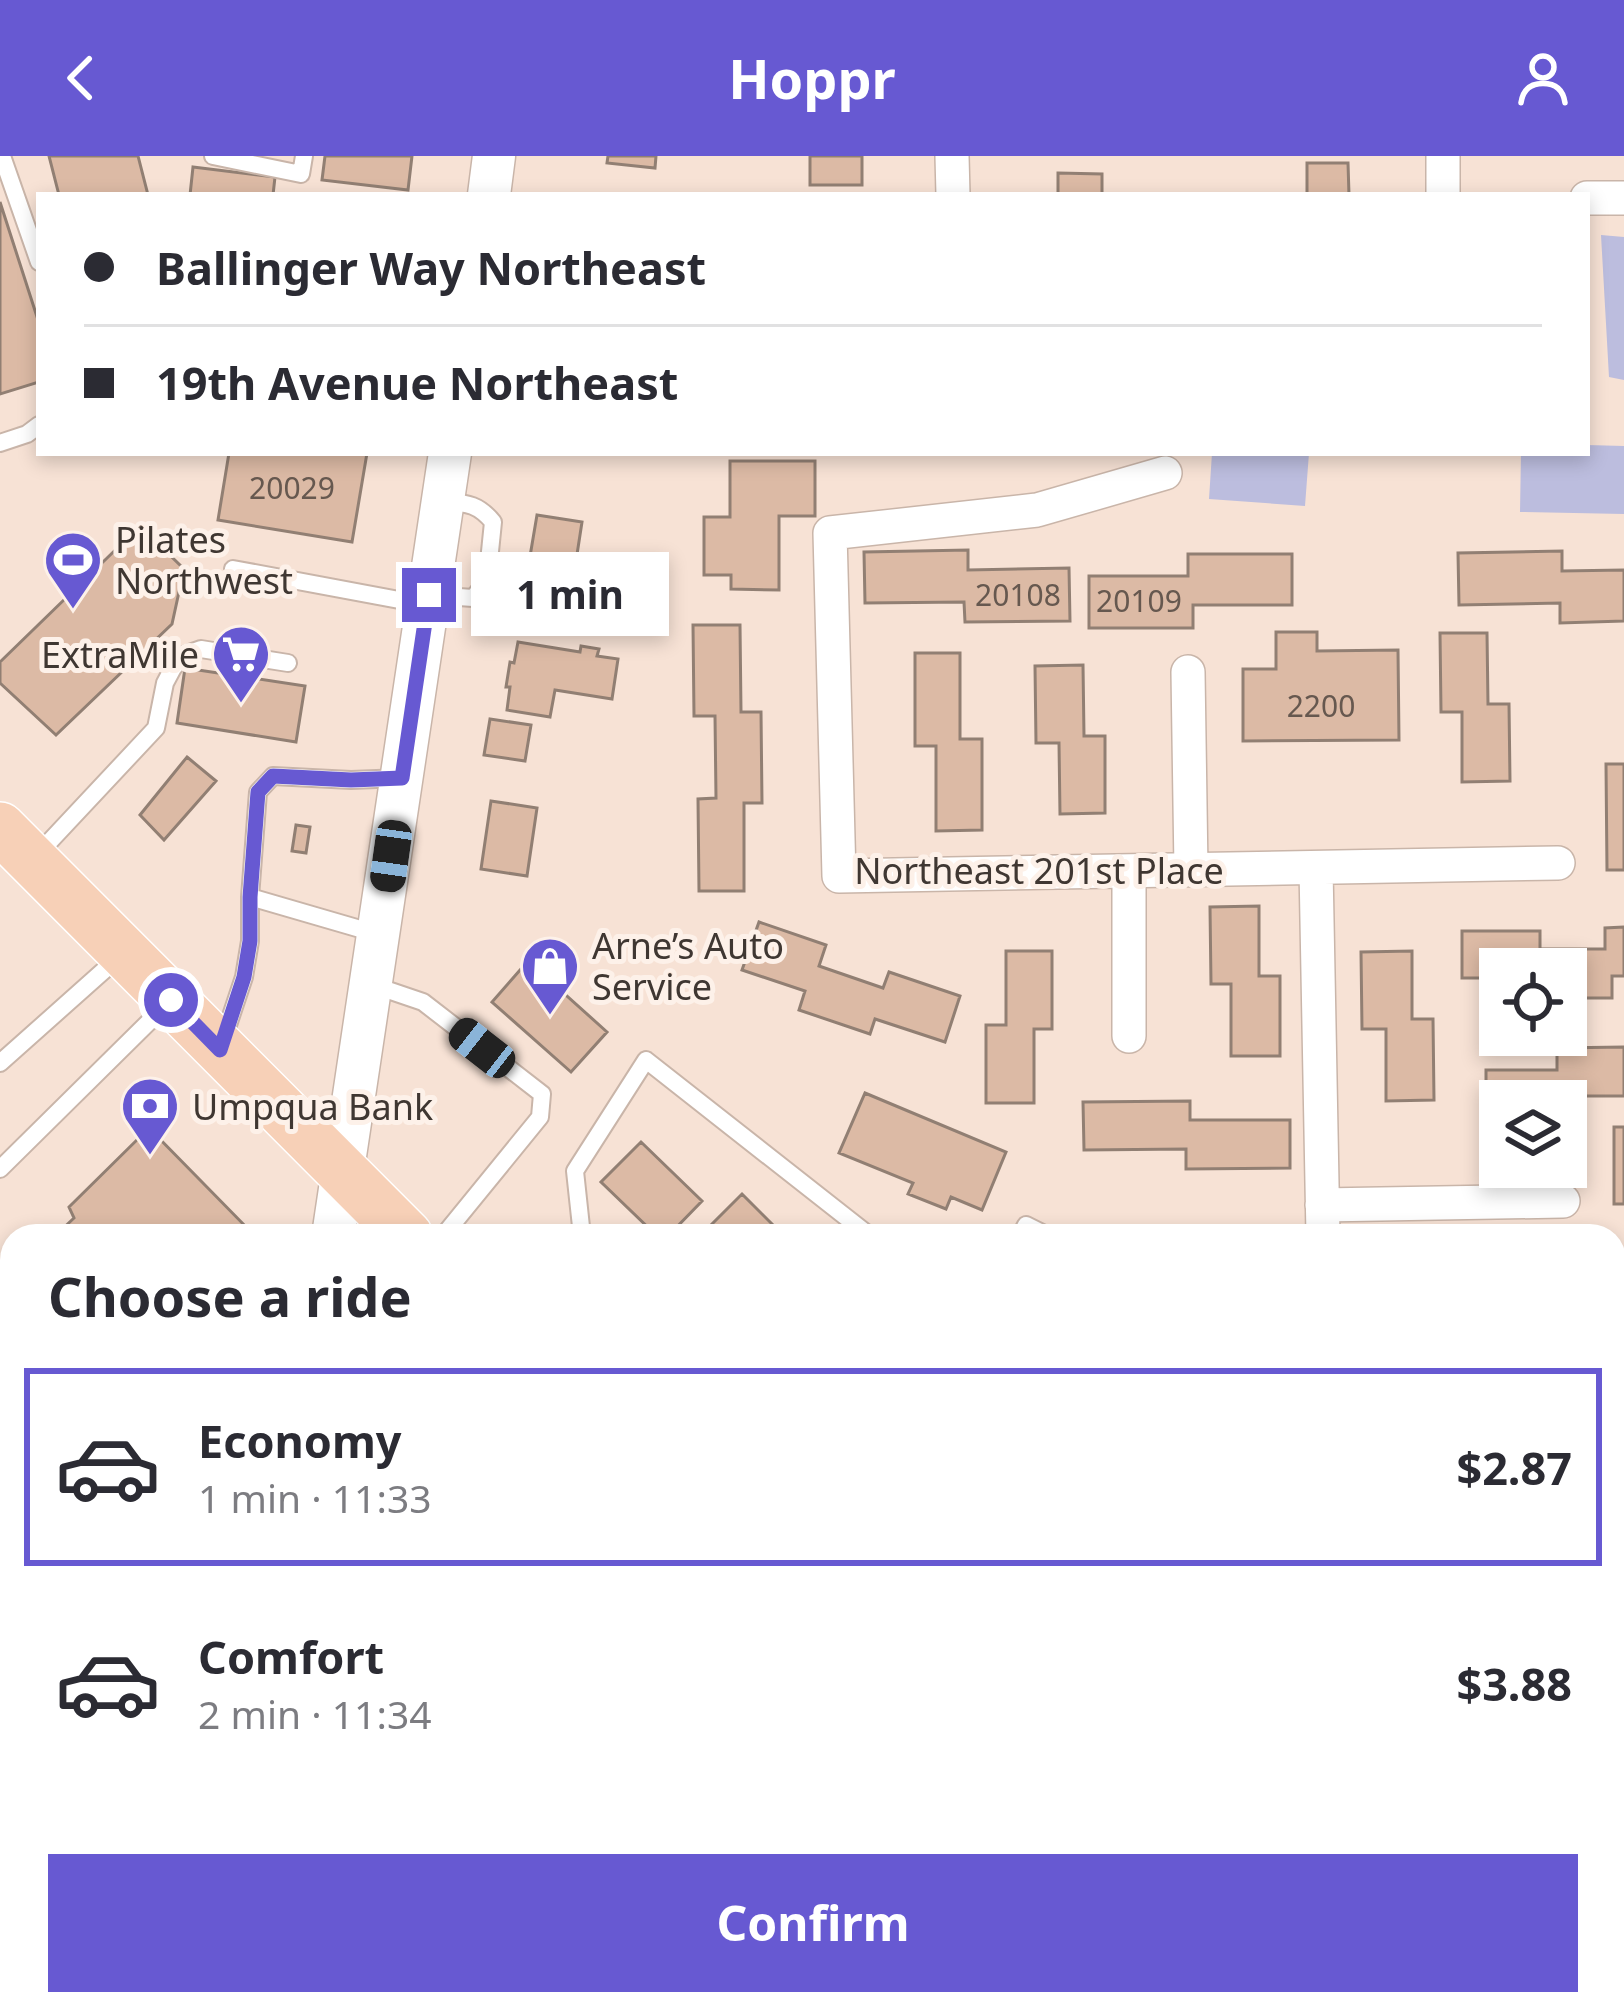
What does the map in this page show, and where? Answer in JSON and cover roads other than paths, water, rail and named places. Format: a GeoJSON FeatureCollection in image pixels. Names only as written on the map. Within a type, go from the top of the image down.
{"type":"FeatureCollection","features":[{"type":"Feature","properties":{"kind":"main road"},"geometry":{"type":"LineString","coordinates":[[16,844],[395,1224]]}},
{"type":"Feature","properties":{"kind":"street"},"geometry":{"type":"LineString","coordinates":[[489,192],[494,156]]}},
{"type":"Feature","properties":{"kind":"street"},"geometry":{"type":"LineString","coordinates":[[952,156],[953,192]]}},
{"type":"Feature","properties":{"kind":"street"},"geometry":{"type":"LineString","coordinates":[[1443,156],[1443,192]]}},
{"type":"Feature","properties":{"kind":"street"},"geometry":{"type":"LineString","coordinates":[[1590,198],[1624,197]]}},
{"type":"Feature","properties":{"kind":"street"},"geometry":{"type":"LineString","coordinates":[[335,1224],[450,456]]}},
{"type":"Feature","properties":{"kind":"street","name":"Northeast 201st Place"},"geometry":{"type":"LineString","coordinates":[[1165,472],[1037,510],[830,533],[839,876],[1558,863]]}},
{"type":"Feature","properties":{"kind":"street"},"geometry":{"type":"LineString","coordinates":[[1188,672],[1191,870]]}},
{"type":"Feature","properties":{"kind":"street"},"geometry":{"type":"LineString","coordinates":[[1316,868],[1322,1220],[1563,1201]]}},
{"type":"Feature","properties":{"kind":"street"},"geometry":{"type":"LineString","coordinates":[[1129,871],[1129,1036]]}},
{"type":"Feature","properties":{"kind":"lane"},"geometry":{"type":"LineString","coordinates":[[2,156],[36,253]]}},
{"type":"Feature","properties":{"kind":"lane"},"geometry":{"type":"LineString","coordinates":[[213,156],[301,174],[304,156]]}},
{"type":"Feature","properties":{"kind":"lane"},"geometry":{"type":"LineString","coordinates":[[0,443],[36,427]]}},
{"type":"Feature","properties":{"kind":"lane"},"geometry":{"type":"LineString","coordinates":[[232,569],[428,600]]}},
{"type":"Feature","properties":{"kind":"lane"},"geometry":{"type":"LineString","coordinates":[[16,844],[156,728],[165,683],[184,655],[201,649],[288,663]]}},
{"type":"Feature","properties":{"kind":"lane"},"geometry":{"type":"LineString","coordinates":[[220,1050],[244,977],[250,941],[258,792],[273,776],[402,778]]}},
{"type":"Feature","properties":{"kind":"lane"},"geometry":{"type":"LineString","coordinates":[[250,897],[379,935]]}},
{"type":"Feature","properties":{"kind":"lane"},"geometry":{"type":"LineString","coordinates":[[0,1063],[124,953]]}},
{"type":"Feature","properties":{"kind":"lane"},"geometry":{"type":"LineString","coordinates":[[372,985],[422,1002],[542,1094],[540,1117],[453,1224]]}},
{"type":"Feature","properties":{"kind":"lane"},"geometry":{"type":"LineString","coordinates":[[0,1168],[171,1000]]}},
{"type":"Feature","properties":{"kind":"lane"},"geometry":{"type":"LineString","coordinates":[[581,1224],[575,1171],[646,1060],[855,1224]]}},
{"type":"Feature","properties":{"kind":"place","name":"Pilates Northwest"},"geometry":{"type":"Point","coordinates":[73,611]}},
{"type":"Feature","properties":{"kind":"place","name":"ExtraMile"},"geometry":{"type":"Point","coordinates":[241,705]}},
{"type":"Feature","properties":{"kind":"place","name":"Arne’s Auto Service"},"geometry":{"type":"Point","coordinates":[550,1017]}},
{"type":"Feature","properties":{"kind":"place","name":"Umpqua Bank"},"geometry":{"type":"Point","coordinates":[150,1157]}}]}
